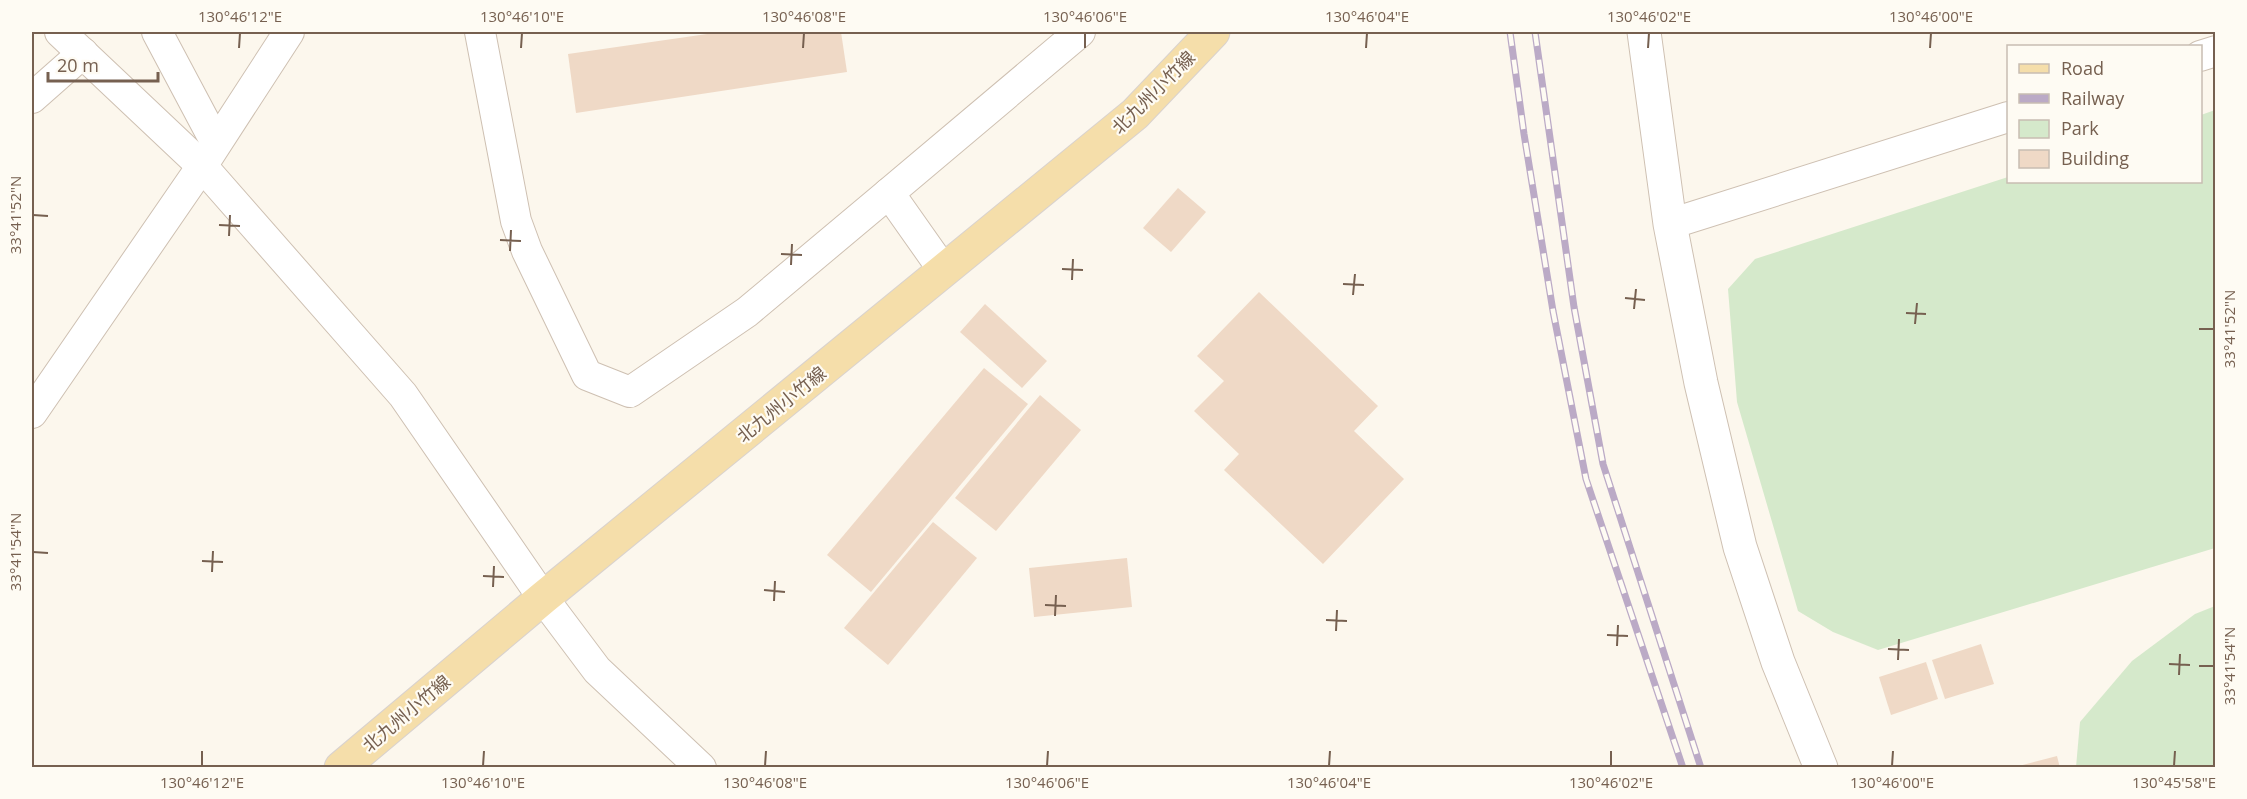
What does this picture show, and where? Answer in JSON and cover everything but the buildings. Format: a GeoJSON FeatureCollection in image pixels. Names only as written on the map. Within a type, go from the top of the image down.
{"type":"FeatureCollection","features":[{"type":"Feature","properties":{"kind":"main road","name":"北九州小竹線"},"geometry":{"type":"LineString","coordinates":[[341,768],[543,598],[1135,114],[1213,32]]}},
{"type":"Feature","properties":{"kind":"street"},"geometry":{"type":"LineString","coordinates":[[60,32],[209,154],[403,395],[543,598],[597,670],[702,768]]}},
{"type":"Feature","properties":{"kind":"street"},"geometry":{"type":"LineString","coordinates":[[157,32],[209,154]]}},
{"type":"Feature","properties":{"kind":"street"},"geometry":{"type":"LineString","coordinates":[[32,413],[209,154],[289,32]]}},
{"type":"Feature","properties":{"kind":"street"},"geometry":{"type":"LineString","coordinates":[[480,32],[516,221],[527,251],[587,375],[630,392],[747,312],[1080,32]]}},
{"type":"Feature","properties":{"kind":"street"},"geometry":{"type":"LineString","coordinates":[[1644,32],[1670,224],[1701,383],[1740,547],[1778,662],[1821,768]]}},
{"type":"Feature","properties":{"kind":"street"},"geometry":{"type":"LineString","coordinates":[[32,98],[83,53]]}},
{"type":"Feature","properties":{"kind":"street"},"geometry":{"type":"LineString","coordinates":[[1670,224],[2007,117]]}},
{"type":"Feature","properties":{"kind":"street"},"geometry":{"type":"LineString","coordinates":[[890,193],[944,272]]}},
{"type":"Feature","properties":{"kind":"green space"},"geometry":{"type":"Polygon","coordinates":[[[2215,110],[2215,548],[1878,650],[1833,632],[1798,611],[1737,402],[1728,289],[1755,259],[2007,177],[2007,183],[2202,183],[2202,115],[2215,110]]]}},
{"type":"Feature","properties":{"kind":"green space"},"geometry":{"type":"Polygon","coordinates":[[[2215,606],[2215,767],[2076,767],[2080,722],[2132,661],[2195,614],[2215,606]]]}},
{"type":"Feature","properties":{"kind":"railway"},"geometry":{"type":"LineString","coordinates":[[1510,32],[1553,311],[1586,479],[1683,768]]}},
{"type":"Feature","properties":{"kind":"railway"},"geometry":{"type":"LineString","coordinates":[[1535,32],[1574,307],[1603,464],[1701,768]]}}]}
